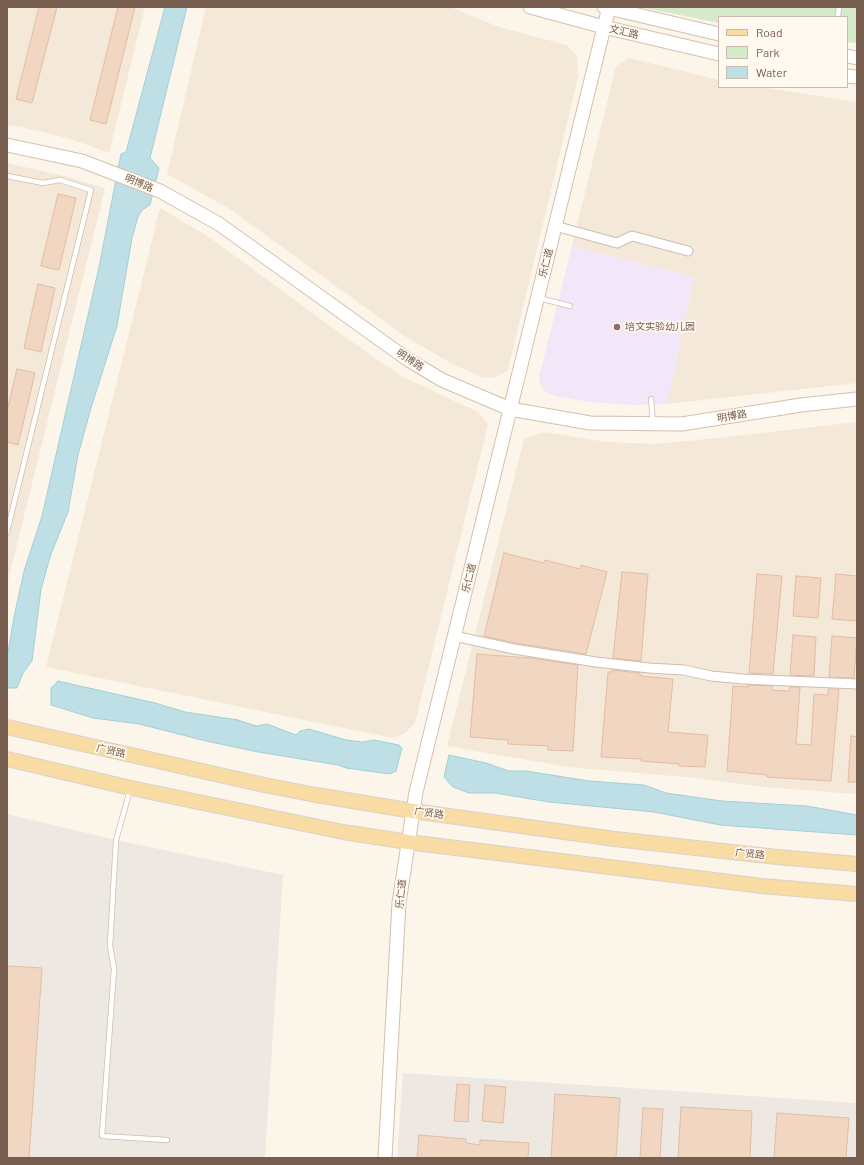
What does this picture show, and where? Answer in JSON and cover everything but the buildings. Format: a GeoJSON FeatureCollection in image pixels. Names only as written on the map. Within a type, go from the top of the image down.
{"type":"FeatureCollection","features":[{"type":"Feature","properties":{"kind":"main road","name":"广贤路"},"geometry":{"type":"LineString","coordinates":[[7,727],[264,785],[413,811],[615,839],[857,864]]}},
{"type":"Feature","properties":{"kind":"main road"},"geometry":{"type":"LineString","coordinates":[[7,759],[130,788],[343,832],[408,842],[746,884],[857,894]]}},
{"type":"Feature","properties":{"kind":"street","name":"文汇路"},"geometry":{"type":"LineString","coordinates":[[530,7],[604,27],[718,54]]}},
{"type":"Feature","properties":{"kind":"street","name":"文汇路"},"geometry":{"type":"LineString","coordinates":[[608,7],[718,34]]}},
{"type":"Feature","properties":{"kind":"street","name":"乐仁道"},"geometry":{"type":"LineString","coordinates":[[385,1158],[400,903],[413,811],[454,636],[608,7]]}},
{"type":"Feature","properties":{"kind":"street","name":"明博路"},"geometry":{"type":"LineString","coordinates":[[7,145],[82,161],[106,169],[160,192],[219,224],[407,359],[442,380],[510,409],[590,423],[682,424],[801,405],[857,399]]}},
{"type":"Feature","properties":{"kind":"street"},"geometry":{"type":"LineString","coordinates":[[555,226],[617,243],[632,236],[688,251]]}},
{"type":"Feature","properties":{"kind":"street"},"geometry":{"type":"LineString","coordinates":[[454,636],[514,649],[596,662],[684,670],[711,676],[743,679],[857,684]]}},
{"type":"Feature","properties":{"kind":"lane"},"geometry":{"type":"LineString","coordinates":[[7,176],[43,183],[60,180],[91,190],[7,532]]}},
{"type":"Feature","properties":{"kind":"lane"},"geometry":{"type":"LineString","coordinates":[[537,297],[570,306]]}},
{"type":"Feature","properties":{"kind":"lane"},"geometry":{"type":"LineString","coordinates":[[651,398],[653,423]]}},
{"type":"Feature","properties":{"kind":"lane"},"geometry":{"type":"LineString","coordinates":[[130,788],[116,840],[110,946],[114,969],[102,1136],[167,1140]]}},
{"type":"Feature","properties":{"kind":"shaded area"},"geometry":{"type":"Polygon","coordinates":[[[7,7],[145,7],[109,153],[71,139],[22,127],[7,125],[7,7]]]}},
{"type":"Feature","properties":{"kind":"shaded area"},"geometry":{"type":"Polygon","coordinates":[[[206,7],[450,7],[499,27],[566,45],[577,55],[578,77],[508,370],[495,378],[482,377],[451,363],[406,337],[230,209],[167,174],[206,7]]]}},
{"type":"Feature","properties":{"kind":"shaded area"},"geometry":{"type":"Polygon","coordinates":[[[629,58],[718,80],[718,88],[766,88],[857,102],[857,383],[667,404],[694,277],[572,246],[616,66],[629,58]]]}},
{"type":"Feature","properties":{"kind":"shaded area"},"geometry":{"type":"Polygon","coordinates":[[[7,163],[64,176],[105,188],[7,585],[7,163]]]}},
{"type":"Feature","properties":{"kind":"shaded area"},"geometry":{"type":"Polygon","coordinates":[[[160,208],[209,237],[345,337],[401,376],[478,412],[488,424],[415,723],[405,733],[393,738],[46,667],[160,208]]]}},
{"type":"Feature","properties":{"kind":"shaded area","name":"培文实验幼儿园"},"geometry":{"type":"Polygon","coordinates":[[[572,246],[694,277],[667,404],[633,405],[589,402],[555,396],[546,392],[541,387],[539,377],[572,246]]]}},
{"type":"Feature","properties":{"kind":"shaded area"},"geometry":{"type":"Polygon","coordinates":[[[857,422],[857,794],[764,787],[696,778],[568,767],[447,746],[524,439],[545,432],[606,442],[655,444],[857,422]]]}},
{"type":"Feature","properties":{"kind":"shaded area"},"geometry":{"type":"Polygon","coordinates":[[[7,814],[116,840],[283,875],[265,1158],[7,1158],[7,814]]]}},
{"type":"Feature","properties":{"kind":"shaded area"},"geometry":{"type":"Polygon","coordinates":[[[403,1073],[857,1103],[857,1158],[397,1158],[403,1073]]]}},
{"type":"Feature","properties":{"kind":"green space"},"geometry":{"type":"Polygon","coordinates":[[[640,7],[857,7],[856,43],[848,42],[848,16],[718,16],[718,23],[640,7]]]}},
{"type":"Feature","properties":{"kind":"water"},"geometry":{"type":"Polygon","coordinates":[[[165,7],[187,7],[150,158],[159,168],[150,205],[142,210],[138,217],[132,238],[117,326],[78,455],[68,512],[51,554],[41,589],[32,661],[23,673],[17,688],[7,688],[7,658],[24,571],[42,516],[99,267],[121,154],[126,152],[165,7]]]}},
{"type":"Feature","properties":{"kind":"water"},"geometry":{"type":"Polygon","coordinates":[[[58,681],[155,703],[185,712],[238,720],[256,726],[267,724],[296,735],[300,731],[309,729],[346,740],[363,742],[374,740],[399,745],[402,748],[396,771],[390,774],[346,768],[338,765],[258,752],[206,741],[139,724],[93,718],[51,705],[51,688],[58,681]]]}},
{"type":"Feature","properties":{"kind":"water"},"geometry":{"type":"Polygon","coordinates":[[[449,755],[486,763],[509,771],[526,771],[589,781],[644,785],[666,793],[722,801],[807,806],[857,815],[857,835],[720,825],[654,812],[549,802],[495,793],[469,793],[453,787],[444,777],[449,755]]]}},
{"type":"Feature","properties":{"kind":"place","name":"培文实验幼儿园"},"geometry":{"type":"Point","coordinates":[617,327]}}]}
